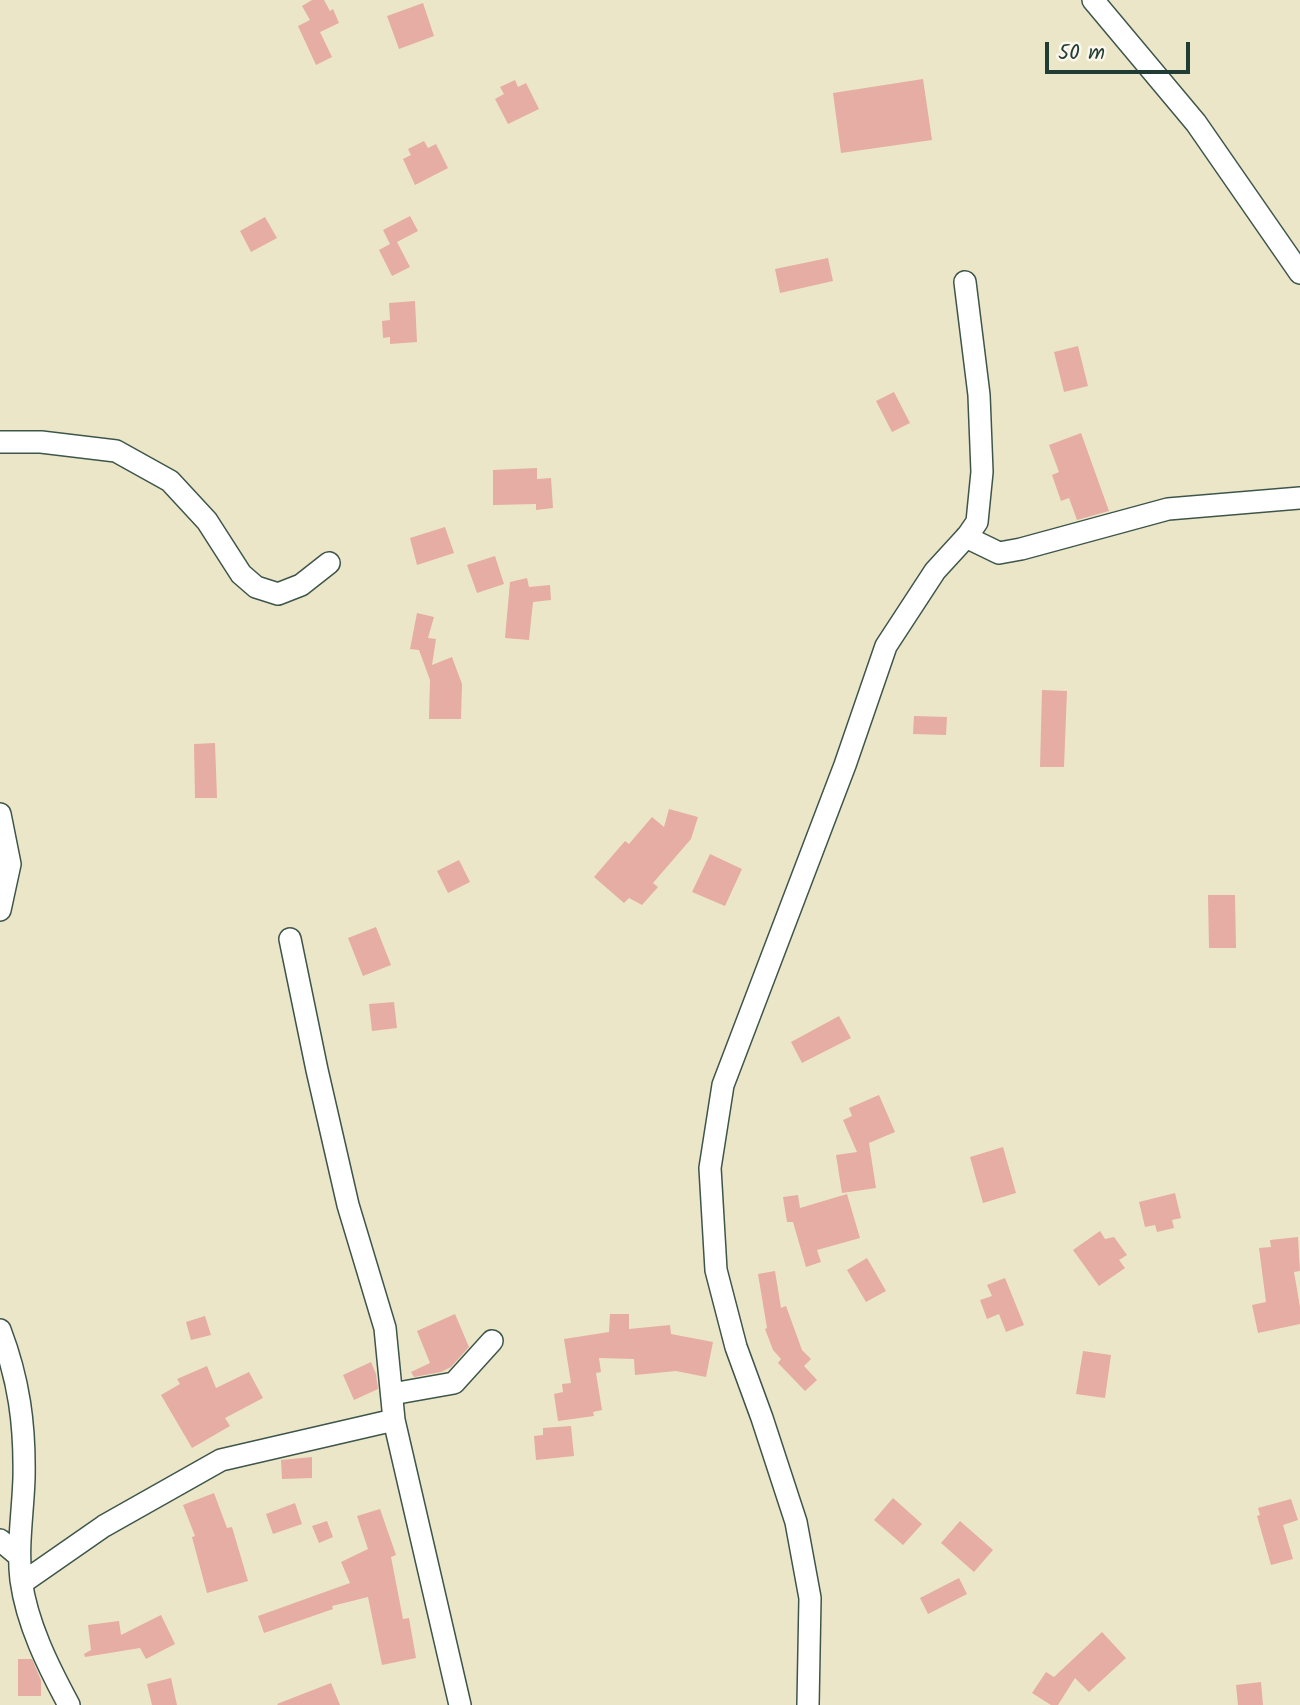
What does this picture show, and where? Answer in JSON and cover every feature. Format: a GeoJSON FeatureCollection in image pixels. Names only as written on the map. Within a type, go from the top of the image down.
{"type":"FeatureCollection","features":[{"type":"Feature","properties":{"kind":"street"},"geometry":{"type":"LineString","coordinates":[[1093,0],[1196,123],[1300,273]]}},
{"type":"Feature","properties":{"kind":"street"},"geometry":{"type":"LineString","coordinates":[[808,1705],[810,1598],[796,1522],[736,1347],[716,1270],[710,1168],[723,1085],[845,765],[886,646],[935,570],[966,537],[976,522],[982,472],[979,394],[965,282]]}},
{"type":"Feature","properties":{"kind":"street"},"geometry":{"type":"LineString","coordinates":[[0,442],[41,442],[116,450],[170,481],[207,521],[241,574],[256,587],[278,594],[301,585],[329,562]]}},
{"type":"Feature","properties":{"kind":"street"},"geometry":{"type":"LineString","coordinates":[[966,537],[999,553],[1168,509],[1300,498]]}},
{"type":"Feature","properties":{"kind":"street"},"geometry":{"type":"LineString","coordinates":[[0,814],[10,864],[0,910]]}},
{"type":"Feature","properties":{"kind":"street"},"geometry":{"type":"LineString","coordinates":[[290,939],[348,1205],[386,1328],[394,1420],[460,1705]]}},
{"type":"Feature","properties":{"kind":"street"},"geometry":{"type":"LineString","coordinates":[[0,1330],[12,1364],[23,1414],[24,1476],[19,1556],[22,1583],[31,1620],[47,1664],[69,1705]]}},
{"type":"Feature","properties":{"kind":"street"},"geometry":{"type":"LineString","coordinates":[[392,1394],[454,1383],[492,1341]]}},
{"type":"Feature","properties":{"kind":"street"},"geometry":{"type":"LineString","coordinates":[[22,1583],[104,1526],[221,1460],[394,1420]]}},
{"type":"Feature","properties":{"kind":"street"},"geometry":{"type":"LineString","coordinates":[[0,1540],[19,1556]]}},
{"type":"Feature","properties":{"kind":"building"},"geometry":{"type":"Polygon","coordinates":[[[312,0],[324,0],[330,11],[333,9],[339,23],[320,32],[332,57],[316,65],[298,26],[310,20],[302,6],[312,0]]]}},
{"type":"Feature","properties":{"kind":"building"},"geometry":{"type":"Polygon","coordinates":[[[423,3],[434,36],[399,49],[387,16],[423,3]]]}},
{"type":"Feature","properties":{"kind":"building"},"geometry":{"type":"Polygon","coordinates":[[[923,79],[932,140],[841,153],[833,93],[923,79]]]}},
{"type":"Feature","properties":{"kind":"building"},"geometry":{"type":"Polygon","coordinates":[[[515,80],[518,87],[526,83],[539,109],[508,124],[495,99],[504,94],[500,87],[515,80]]]}},
{"type":"Feature","properties":{"kind":"building"},"geometry":{"type":"Polygon","coordinates":[[[424,141],[428,148],[436,144],[448,168],[415,185],[403,159],[411,155],[408,149],[424,141]]]}},
{"type":"Feature","properties":{"kind":"building"},"geometry":{"type":"Polygon","coordinates":[[[410,216],[418,231],[397,242],[410,267],[392,276],[379,250],[390,244],[383,230],[410,216]]]}},
{"type":"Feature","properties":{"kind":"building"},"geometry":{"type":"Polygon","coordinates":[[[265,217],[277,238],[251,252],[240,231],[265,217]]]}},
{"type":"Feature","properties":{"kind":"building"},"geometry":{"type":"Polygon","coordinates":[[[828,258],[833,281],[780,293],[775,269],[828,258]]]}},
{"type":"Feature","properties":{"kind":"building"},"geometry":{"type":"Polygon","coordinates":[[[415,301],[417,342],[390,344],[390,337],[383,338],[382,321],[390,320],[389,303],[415,301]]]}},
{"type":"Feature","properties":{"kind":"building"},"geometry":{"type":"Polygon","coordinates":[[[1078,346],[1088,386],[1064,392],[1054,352],[1078,346]]]}},
{"type":"Feature","properties":{"kind":"building"},"geometry":{"type":"Polygon","coordinates":[[[894,392],[910,423],[892,432],[876,401],[894,392]]]}},
{"type":"Feature","properties":{"kind":"building"},"geometry":{"type":"Polygon","coordinates":[[[1081,433],[1109,511],[1077,520],[1069,498],[1061,501],[1052,475],[1059,472],[1049,445],[1081,433]]]}},
{"type":"Feature","properties":{"kind":"building"},"geometry":{"type":"Polygon","coordinates":[[[537,468],[537,479],[551,478],[553,508],[536,510],[536,504],[493,505],[493,470],[537,468]]]}},
{"type":"Feature","properties":{"kind":"building"},"geometry":{"type":"Polygon","coordinates":[[[445,527],[454,553],[417,565],[410,538],[445,527]]]}},
{"type":"Feature","properties":{"kind":"building"},"geometry":{"type":"Polygon","coordinates":[[[495,556],[504,584],[477,593],[467,565],[495,556]]]}},
{"type":"Feature","properties":{"kind":"building"},"geometry":{"type":"Polygon","coordinates":[[[527,578],[529,587],[550,585],[551,600],[533,602],[529,640],[505,638],[510,582],[527,578]]]}},
{"type":"Feature","properties":{"kind":"building"},"geometry":{"type":"Polygon","coordinates":[[[417,613],[434,617],[428,638],[436,639],[432,665],[452,657],[462,684],[461,719],[429,719],[430,680],[419,650],[410,649],[417,613]]]}},
{"type":"Feature","properties":{"kind":"building"},"geometry":{"type":"Polygon","coordinates":[[[1042,690],[1067,691],[1064,767],[1040,767],[1042,690]]]}},
{"type":"Feature","properties":{"kind":"building"},"geometry":{"type":"Polygon","coordinates":[[[914,716],[947,717],[946,735],[913,734],[914,716]]]}},
{"type":"Feature","properties":{"kind":"building"},"geometry":{"type":"Polygon","coordinates":[[[215,743],[217,798],[195,798],[194,744],[215,743]]]}},
{"type":"Feature","properties":{"kind":"building"},"geometry":{"type":"Polygon","coordinates":[[[669,809],[698,817],[691,839],[653,883],[658,887],[642,905],[629,898],[624,903],[594,877],[625,841],[629,844],[652,817],[664,827],[669,809]]]}},
{"type":"Feature","properties":{"kind":"building"},"geometry":{"type":"Polygon","coordinates":[[[710,854],[742,869],[725,906],[692,892],[710,854]]]}},
{"type":"Feature","properties":{"kind":"building"},"geometry":{"type":"Polygon","coordinates":[[[459,860],[470,882],[448,893],[437,871],[459,860]]]}},
{"type":"Feature","properties":{"kind":"building"},"geometry":{"type":"Polygon","coordinates":[[[1208,895],[1235,895],[1236,948],[1209,948],[1208,895]]]}},
{"type":"Feature","properties":{"kind":"building"},"geometry":{"type":"Polygon","coordinates":[[[376,927],[391,965],[363,976],[348,938],[376,927]]]}},
{"type":"Feature","properties":{"kind":"building"},"geometry":{"type":"Polygon","coordinates":[[[394,1002],[397,1028],[372,1031],[369,1004],[394,1002]]]}},
{"type":"Feature","properties":{"kind":"building"},"geometry":{"type":"Polygon","coordinates":[[[839,1016],[851,1038],[802,1063],[791,1042],[839,1016]]]}},
{"type":"Feature","properties":{"kind":"building"},"geometry":{"type":"Polygon","coordinates":[[[879,1095],[895,1132],[869,1143],[876,1188],[842,1193],[836,1155],[857,1152],[843,1120],[852,1116],[849,1108],[879,1095]]]}},
{"type":"Feature","properties":{"kind":"building"},"geometry":{"type":"Polygon","coordinates":[[[1003,1147],[1016,1193],[983,1203],[970,1157],[1003,1147]]]}},
{"type":"Feature","properties":{"kind":"building"},"geometry":{"type":"Polygon","coordinates":[[[1175,1193],[1181,1218],[1172,1220],[1174,1228],[1157,1232],[1155,1225],[1145,1227],[1139,1202],[1175,1193]]]}},
{"type":"Feature","properties":{"kind":"building"},"geometry":{"type":"Polygon","coordinates":[[[847,1194],[860,1238],[817,1250],[821,1262],[806,1267],[793,1222],[787,1222],[783,1197],[798,1195],[800,1208],[847,1194]]]}},
{"type":"Feature","properties":{"kind":"building"},"geometry":{"type":"Polygon","coordinates":[[[1100,1231],[1105,1239],[1114,1237],[1127,1255],[1119,1260],[1125,1268],[1099,1286],[1073,1250],[1100,1231]]]}},
{"type":"Feature","properties":{"kind":"building"},"geometry":{"type":"Polygon","coordinates":[[[1298,1237],[1300,1271],[1294,1272],[1300,1324],[1258,1333],[1252,1305],[1266,1302],[1259,1248],[1271,1247],[1270,1240],[1298,1237]]]}},
{"type":"Feature","properties":{"kind":"building"},"geometry":{"type":"Polygon","coordinates":[[[867,1258],[886,1291],[866,1302],[847,1270],[867,1258]]]}},
{"type":"Feature","properties":{"kind":"building"},"geometry":{"type":"Polygon","coordinates":[[[775,1271],[781,1308],[786,1306],[802,1350],[811,1359],[804,1366],[817,1380],[805,1391],[778,1363],[781,1359],[773,1350],[765,1329],[767,1328],[758,1274],[775,1271]]]}},
{"type":"Feature","properties":{"kind":"building"},"geometry":{"type":"Polygon","coordinates":[[[1005,1278],[1024,1325],[1006,1332],[999,1314],[987,1319],[980,1300],[992,1296],[987,1285],[1005,1278]]]}},
{"type":"Feature","properties":{"kind":"building"},"geometry":{"type":"Polygon","coordinates":[[[455,1314],[469,1347],[451,1367],[441,1372],[414,1377],[411,1372],[430,1363],[417,1331],[455,1314]]]}},
{"type":"Feature","properties":{"kind":"building"},"geometry":{"type":"Polygon","coordinates":[[[610,1314],[629,1314],[629,1329],[670,1325],[671,1334],[713,1342],[706,1377],[676,1371],[635,1375],[634,1359],[599,1358],[601,1372],[596,1373],[602,1410],[593,1412],[594,1416],[558,1421],[554,1394],[563,1392],[562,1384],[571,1383],[564,1339],[609,1332],[610,1314]]]}},
{"type":"Feature","properties":{"kind":"building"},"geometry":{"type":"Polygon","coordinates":[[[205,1316],[211,1335],[191,1340],[186,1322],[205,1316]]]}},
{"type":"Feature","properties":{"kind":"building"},"geometry":{"type":"Polygon","coordinates":[[[1083,1351],[1111,1355],[1105,1398],[1076,1394],[1083,1351]]]}},
{"type":"Feature","properties":{"kind":"building"},"geometry":{"type":"Polygon","coordinates":[[[371,1362],[378,1389],[354,1400],[343,1375],[371,1362]]]}},
{"type":"Feature","properties":{"kind":"building"},"geometry":{"type":"Polygon","coordinates":[[[207,1366],[216,1388],[249,1372],[263,1398],[225,1418],[230,1426],[192,1448],[161,1395],[180,1384],[177,1379],[207,1366]]]}},
{"type":"Feature","properties":{"kind":"building"},"geometry":{"type":"Polygon","coordinates":[[[571,1426],[574,1456],[536,1460],[534,1436],[543,1435],[543,1428],[571,1426]]]}},
{"type":"Feature","properties":{"kind":"building"},"geometry":{"type":"Polygon","coordinates":[[[312,1457],[312,1478],[282,1479],[281,1460],[312,1457]]]}},
{"type":"Feature","properties":{"kind":"building"},"geometry":{"type":"Polygon","coordinates":[[[214,1493],[227,1528],[232,1527],[248,1581],[207,1593],[192,1537],[195,1536],[183,1505],[214,1493]]]}},
{"type":"Feature","properties":{"kind":"building"},"geometry":{"type":"Polygon","coordinates":[[[893,1498],[922,1524],[903,1545],[874,1520],[893,1498]]]}},
{"type":"Feature","properties":{"kind":"building"},"geometry":{"type":"Polygon","coordinates":[[[1291,1499],[1298,1520],[1283,1525],[1293,1559],[1271,1565],[1257,1516],[1260,1515],[1258,1508],[1291,1499]]]}},
{"type":"Feature","properties":{"kind":"building"},"geometry":{"type":"Polygon","coordinates":[[[295,1503],[302,1524],[273,1534],[266,1514],[295,1503]]]}},
{"type":"Feature","properties":{"kind":"building"},"geometry":{"type":"Polygon","coordinates":[[[380,1509],[396,1555],[391,1557],[403,1619],[409,1618],[416,1658],[382,1665],[368,1597],[332,1606],[333,1609],[264,1633],[258,1616],[350,1583],[341,1562],[368,1549],[357,1516],[380,1509]]]}},
{"type":"Feature","properties":{"kind":"building"},"geometry":{"type":"Polygon","coordinates":[[[327,1521],[333,1537],[319,1543],[312,1526],[327,1521]]]}},
{"type":"Feature","properties":{"kind":"building"},"geometry":{"type":"Polygon","coordinates":[[[960,1521],[993,1550],[974,1572],[941,1543],[960,1521]]]}},
{"type":"Feature","properties":{"kind":"building"},"geometry":{"type":"Polygon","coordinates":[[[959,1578],[967,1594],[928,1614],[920,1598],[959,1578]]]}},
{"type":"Feature","properties":{"kind":"building"},"geometry":{"type":"Polygon","coordinates":[[[161,1615],[175,1644],[146,1659],[140,1648],[85,1657],[84,1654],[91,1650],[88,1625],[119,1621],[121,1635],[161,1615]]]}},
{"type":"Feature","properties":{"kind":"building"},"geometry":{"type":"Polygon","coordinates":[[[1102,1632],[1126,1658],[1089,1692],[1075,1678],[1058,1705],[1051,1705],[1032,1693],[1046,1672],[1054,1677],[1102,1632]]]}},
{"type":"Feature","properties":{"kind":"building"},"geometry":{"type":"Polygon","coordinates":[[[18,1659],[32,1659],[41,1680],[41,1696],[18,1696],[18,1659]]]}},
{"type":"Feature","properties":{"kind":"building"},"geometry":{"type":"Polygon","coordinates":[[[171,1678],[177,1705],[152,1705],[147,1684],[171,1678]]]}},
{"type":"Feature","properties":{"kind":"building"},"geometry":{"type":"Polygon","coordinates":[[[1261,1682],[1263,1705],[1238,1705],[1236,1685],[1261,1682]]]}},
{"type":"Feature","properties":{"kind":"building"},"geometry":{"type":"Polygon","coordinates":[[[331,1683],[340,1705],[277,1704],[331,1683]]]}}]}
